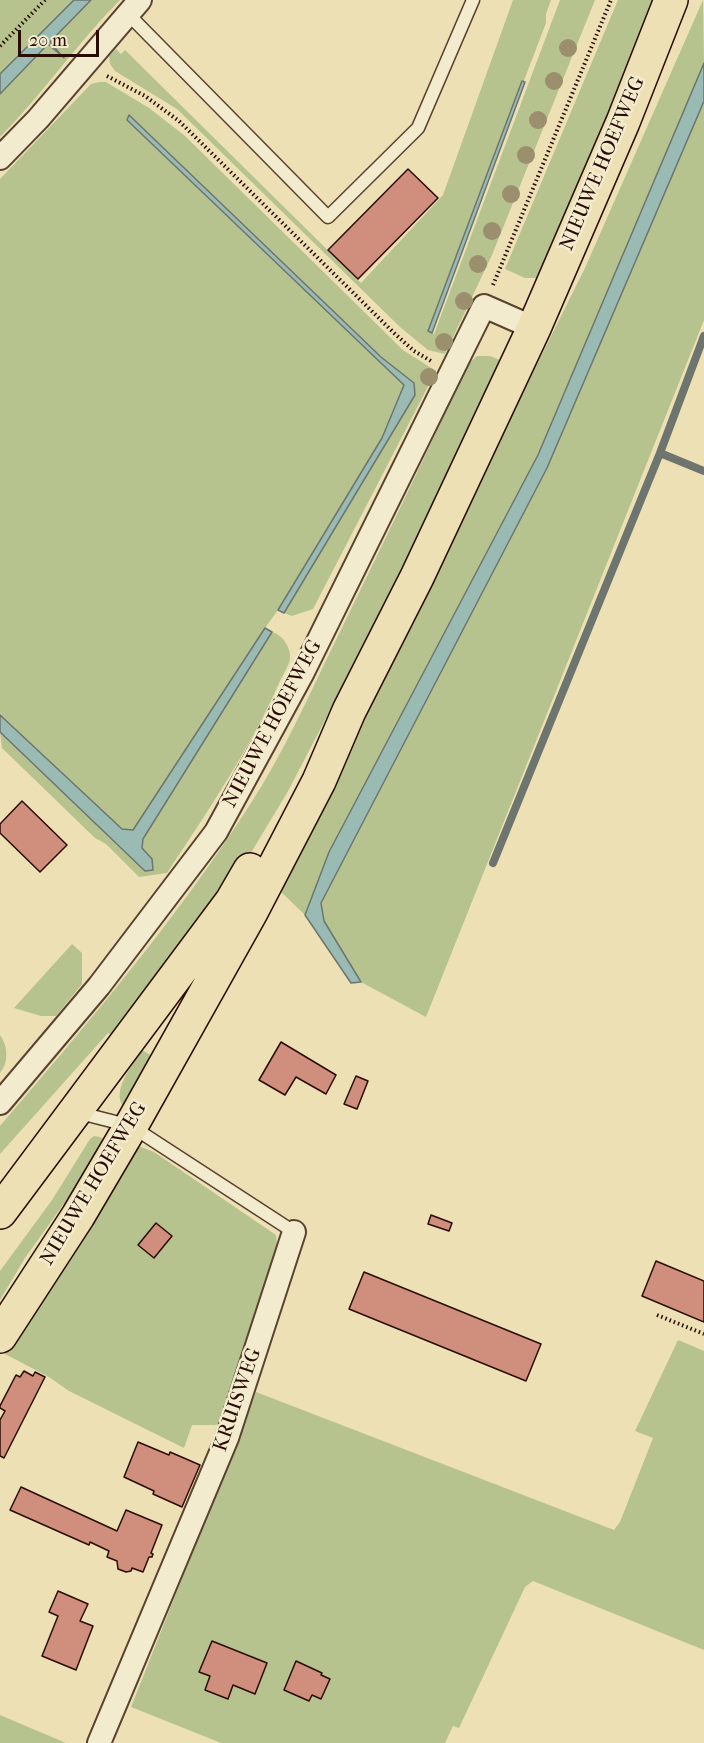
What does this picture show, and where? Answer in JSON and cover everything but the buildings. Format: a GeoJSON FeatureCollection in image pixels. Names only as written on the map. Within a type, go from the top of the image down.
{"type":"FeatureCollection","features":[{"type":"Feature","properties":{"kind":"main road","name":"NIEUWE HOEFWEG"},"geometry":{"type":"LineString","coordinates":[[0,1336],[78,1216],[131,1126],[251,912],[319,780],[349,711],[466,475],[534,328],[623,122],[671,0]]}},
{"type":"Feature","properties":{"kind":"main road","name":"NIEUWE HOEFWEG"},"geometry":{"type":"LineString","coordinates":[[0,1212],[232,901],[306,775],[349,711]]}},
{"type":"Feature","properties":{"kind":"street"},"geometry":{"type":"LineString","coordinates":[[0,158],[38,119],[133,7]]}},
{"type":"Feature","properties":{"kind":"street"},"geometry":{"type":"LineString","coordinates":[[484,306],[534,328]]}},
{"type":"Feature","properties":{"kind":"street","name":"NIEUWE HOEFWEG"},"geometry":{"type":"LineString","coordinates":[[0,1103],[99,986],[216,832],[302,674],[484,306]]}},
{"type":"Feature","properties":{"kind":"street","name":"KRUISWEG"},"geometry":{"type":"LineString","coordinates":[[99,1743],[226,1438],[294,1232]]}},
{"type":"Feature","properties":{"kind":"lane"},"geometry":{"type":"LineString","coordinates":[[133,7],[328,217],[418,128],[473,0]]}},
{"type":"Feature","properties":{"kind":"lane","name":"KRUISWEG"},"geometry":{"type":"LineString","coordinates":[[75,1112],[131,1126],[294,1232]]}},
{"type":"Feature","properties":{"kind":"path"},"geometry":{"type":"LineString","coordinates":[[0,46],[45,0]]}},
{"type":"Feature","properties":{"kind":"path"},"geometry":{"type":"LineString","coordinates":[[484,306],[611,0]]}},
{"type":"Feature","properties":{"kind":"path"},"geometry":{"type":"LineString","coordinates":[[86,64],[145,96],[179,121],[393,332],[414,351],[429,360]]}},
{"type":"Feature","properties":{"kind":"path"},"geometry":{"type":"LineString","coordinates":[[657,1315],[704,1334]]}},
{"type":"Feature","properties":{"kind":"green space"},"geometry":{"type":"Polygon","coordinates":[[[0,0],[74,0],[0,74],[0,0]]]}},
{"type":"Feature","properties":{"kind":"green space"},"geometry":{"type":"Polygon","coordinates":[[[91,0],[120,0],[0,137],[0,94],[48,44],[63,58],[64,56],[50,42],[91,0]]]}},
{"type":"Feature","properties":{"kind":"green space"},"geometry":{"type":"Polygon","coordinates":[[[513,0],[551,0],[546,14],[546,23],[428,331],[434,334],[560,0],[595,0],[492,255],[445,354],[428,350],[400,327],[177,109],[115,71],[110,64],[109,56],[116,49],[121,54],[125,50],[361,283],[443,195],[513,0]]]}},
{"type":"Feature","properties":{"kind":"green space"},"geometry":{"type":"Polygon","coordinates":[[[618,0],[656,0],[541,272],[538,278],[525,278],[505,269],[618,0]]]}},
{"type":"Feature","properties":{"kind":"green space"},"geometry":{"type":"Polygon","coordinates":[[[703,0],[704,63],[538,455],[329,852],[305,915],[278,889],[290,859],[585,268],[703,0]]]}},
{"type":"Feature","properties":{"kind":"green space"},"geometry":{"type":"Polygon","coordinates":[[[106,82],[149,108],[184,135],[403,350],[436,371],[313,609],[292,616],[284,613],[415,395],[415,388],[397,379],[404,385],[382,438],[278,610],[133,830],[122,829],[0,715],[0,179],[91,84],[106,82]]]}},
{"type":"Feature","properties":{"kind":"green space"},"geometry":{"type":"Polygon","coordinates":[[[704,101],[704,320],[426,1017],[361,982],[324,921],[321,903],[547,468],[704,101]]]}},
{"type":"Feature","properties":{"kind":"green space"},"geometry":{"type":"Polygon","coordinates":[[[477,356],[490,356],[502,361],[396,584],[287,793],[249,856],[175,963],[111,1035],[108,1033],[0,1154],[0,1126],[163,929],[223,846],[263,784],[305,704],[468,364],[477,356]]]}},
{"type":"Feature","properties":{"kind":"green space"},"geometry":{"type":"Polygon","coordinates":[[[272,632],[279,635],[287,645],[290,652],[288,665],[242,755],[167,873],[139,877],[2,748],[0,732],[145,871],[152,870],[152,859],[142,848],[143,840],[272,632]]]}},
{"type":"Feature","properties":{"kind":"green space"},"geometry":{"type":"Polygon","coordinates":[[[72,944],[82,953],[82,984],[56,1016],[41,1016],[14,1008],[72,944]]]}},
{"type":"Feature","properties":{"kind":"green space"},"geometry":{"type":"Polygon","coordinates":[[[0,1035],[5,1044],[6,1054],[5,1064],[0,1073],[0,1035]]]}},
{"type":"Feature","properties":{"kind":"green space"},"geometry":{"type":"Polygon","coordinates":[[[142,1050],[159,1060],[128,1112],[122,1105],[120,1090],[127,1073],[142,1050]]]}},
{"type":"Feature","properties":{"kind":"green space"},"geometry":{"type":"Polygon","coordinates":[[[94,1136],[108,1142],[25,1258],[0,1300],[0,1271],[52,1200],[94,1136]]]}},
{"type":"Feature","properties":{"kind":"green space"},"geometry":{"type":"Polygon","coordinates":[[[136,1145],[154,1152],[276,1235],[278,1255],[221,1423],[192,1425],[184,1448],[69,1391],[49,1377],[3,1353],[131,1147],[136,1145]]]}},
{"type":"Feature","properties":{"kind":"green space"},"geometry":{"type":"Polygon","coordinates":[[[678,1340],[704,1351],[704,1650],[533,1581],[525,1587],[459,1728],[453,1726],[445,1743],[221,1743],[131,1707],[256,1392],[614,1530],[620,1522],[653,1438],[635,1431],[678,1340]]]}},
{"type":"Feature","properties":{"kind":"green space"},"geometry":{"type":"Polygon","coordinates":[[[0,1715],[66,1743],[0,1743],[0,1715]]]}},
{"type":"Feature","properties":{"kind":"water"},"geometry":{"type":"Polygon","coordinates":[[[74,0],[91,0],[50,42],[64,58],[48,44],[0,94],[0,74],[74,0]]]}},
{"type":"Feature","properties":{"kind":"water"},"geometry":{"type":"Polygon","coordinates":[[[704,63],[704,101],[547,468],[321,903],[324,921],[361,982],[351,983],[305,915],[329,852],[538,455],[704,63]]]}},
{"type":"Feature","properties":{"kind":"water"},"geometry":{"type":"Polygon","coordinates":[[[522,81],[525,82],[432,333],[428,331],[522,81]]]}},
{"type":"Feature","properties":{"kind":"water"},"geometry":{"type":"Polygon","coordinates":[[[129,115],[381,357],[414,383],[415,395],[284,613],[278,610],[382,438],[404,385],[127,120],[129,115]]]}},
{"type":"Feature","properties":{"kind":"water"},"geometry":{"type":"Polygon","coordinates":[[[265,628],[272,632],[143,839],[142,848],[152,859],[153,870],[145,871],[0,732],[0,715],[122,829],[133,830],[265,628]]]}},
{"type":"Feature","properties":{"kind":"waterway"},"geometry":{"type":"LineString","coordinates":[[493,863],[660,453],[704,336]]}},
{"type":"Feature","properties":{"kind":"waterway"},"geometry":{"type":"LineString","coordinates":[[660,453],[704,471]]}}]}
